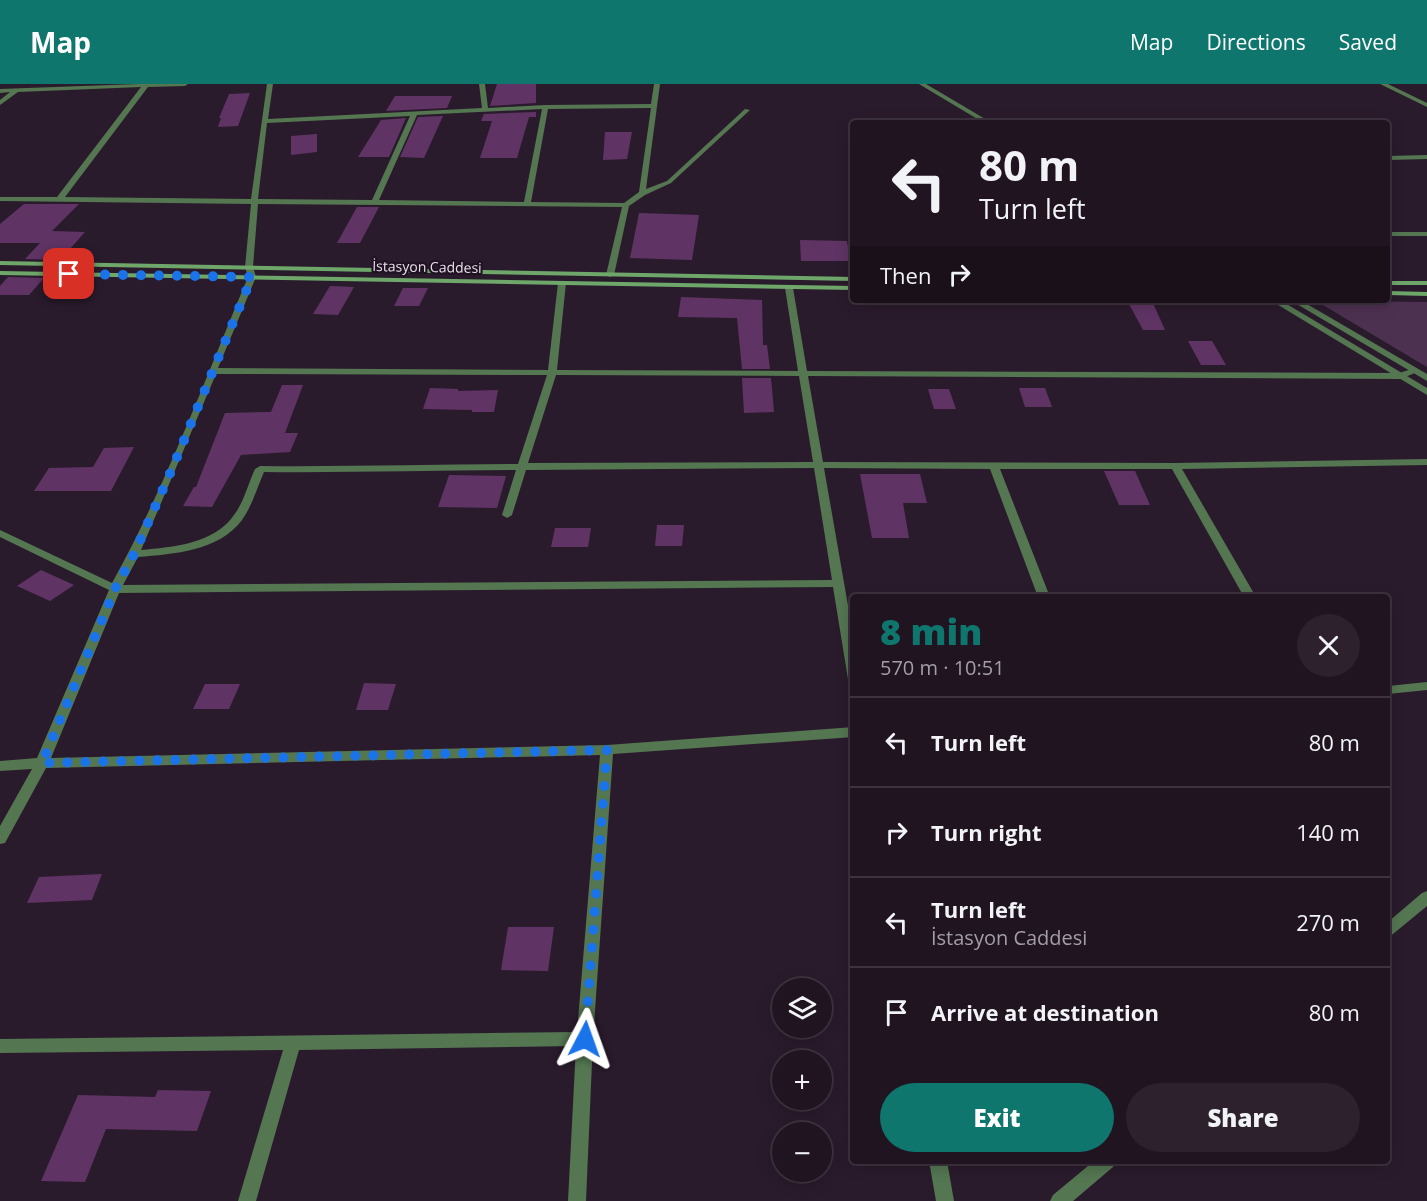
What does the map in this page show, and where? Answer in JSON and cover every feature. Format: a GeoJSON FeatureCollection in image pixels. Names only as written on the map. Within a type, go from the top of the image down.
{"type":"FeatureCollection","features":[{"type":"Feature","properties":{"kind":"main road"},"geometry":{"type":"LineString","coordinates":[[0,263],[250,272],[850,279]]}},
{"type":"Feature","properties":{"kind":"main road","name":"İstasyon Caddesi"},"geometry":{"type":"LineString","coordinates":[[0,273],[250,272],[562,284],[850,288]]}},
{"type":"Feature","properties":{"kind":"main road"},"geometry":{"type":"LineString","coordinates":[[1390,283],[1427,283]]}},
{"type":"Feature","properties":{"kind":"main road"},"geometry":{"type":"LineString","coordinates":[[1390,293],[1427,294]]}},
{"type":"Feature","properties":{"kind":"street"},"geometry":{"type":"LineString","coordinates":[[0,103],[16,91],[21,84]]}},
{"type":"Feature","properties":{"kind":"street"},"geometry":{"type":"LineString","coordinates":[[0,91],[185,84]]}},
{"type":"Feature","properties":{"kind":"street"},"geometry":{"type":"LineString","coordinates":[[0,839],[42,763],[115,589],[134,554],[214,371],[250,272],[255,201],[270,84]]}},
{"type":"Feature","properties":{"kind":"street"},"geometry":{"type":"LineString","coordinates":[[482,84],[485,110]]}},
{"type":"Feature","properties":{"kind":"street"},"geometry":{"type":"LineString","coordinates":[[642,193],[657,84]]}},
{"type":"Feature","properties":{"kind":"street"},"geometry":{"type":"LineString","coordinates":[[922,84],[984,120]]}},
{"type":"Feature","properties":{"kind":"street"},"geometry":{"type":"LineString","coordinates":[[1383,84],[1427,105]]}},
{"type":"Feature","properties":{"kind":"street"},"geometry":{"type":"LineString","coordinates":[[58,200],[146,85]]}},
{"type":"Feature","properties":{"kind":"street"},"geometry":{"type":"LineString","coordinates":[[1416,100],[1427,100]]}},
{"type":"Feature","properties":{"kind":"street"},"geometry":{"type":"LineString","coordinates":[[265,121],[545,107],[653,106]]}},
{"type":"Feature","properties":{"kind":"street"},"geometry":{"type":"LineString","coordinates":[[527,203],[545,107]]}},
{"type":"Feature","properties":{"kind":"street"},"geometry":{"type":"LineString","coordinates":[[0,199],[626,205],[642,193],[669,182],[747,110]]}},
{"type":"Feature","properties":{"kind":"street"},"geometry":{"type":"LineString","coordinates":[[375,201],[414,114]]}},
{"type":"Feature","properties":{"kind":"street"},"geometry":{"type":"LineString","coordinates":[[1390,158],[1427,157]]}},
{"type":"Feature","properties":{"kind":"street"},"geometry":{"type":"LineString","coordinates":[[610,275],[626,205]]}},
{"type":"Feature","properties":{"kind":"street"},"geometry":{"type":"LineString","coordinates":[[1390,234],[1427,234]]}},
{"type":"Feature","properties":{"kind":"street"},"geometry":{"type":"LineString","coordinates":[[507,515],[520,468],[552,373],[562,284]]}},
{"type":"Feature","properties":{"kind":"street"},"geometry":{"type":"LineString","coordinates":[[789,288],[850,655]]}},
{"type":"Feature","properties":{"kind":"street"},"geometry":{"type":"LineString","coordinates":[[1279,303],[1427,392]]}},
{"type":"Feature","properties":{"kind":"street"},"geometry":{"type":"LineString","coordinates":[[1299,303],[1427,378]]}},
{"type":"Feature","properties":{"kind":"street"},"geometry":{"type":"LineString","coordinates":[[214,371],[1400,376],[1415,371]]}},
{"type":"Feature","properties":{"kind":"street"},"geometry":{"type":"LineString","coordinates":[[134,554],[170,551],[211,539],[236,520],[260,469],[819,465],[1175,466],[1427,462]]}},
{"type":"Feature","properties":{"kind":"street"},"geometry":{"type":"LineString","coordinates":[[994,465],[1043,594]]}},
{"type":"Feature","properties":{"kind":"street"},"geometry":{"type":"LineString","coordinates":[[1175,466],[1248,594]]}},
{"type":"Feature","properties":{"kind":"street"},"geometry":{"type":"LineString","coordinates":[[0,533],[115,589],[838,583]]}},
{"type":"Feature","properties":{"kind":"street"},"geometry":{"type":"LineString","coordinates":[[1390,690],[1427,686]]}},
{"type":"Feature","properties":{"kind":"street"},"geometry":{"type":"LineString","coordinates":[[0,766],[42,763],[607,750],[850,732]]}},
{"type":"Feature","properties":{"kind":"street"},"geometry":{"type":"LineString","coordinates":[[577,1201],[585,1039],[607,750]]}},
{"type":"Feature","properties":{"kind":"street"},"geometry":{"type":"LineString","coordinates":[[1390,928],[1427,897]]}},
{"type":"Feature","properties":{"kind":"street"},"geometry":{"type":"LineString","coordinates":[[0,1046],[585,1039]]}},
{"type":"Feature","properties":{"kind":"street"},"geometry":{"type":"LineString","coordinates":[[247,1201],[293,1043]]}},
{"type":"Feature","properties":{"kind":"street"},"geometry":{"type":"LineString","coordinates":[[939,1164],[945,1201]]}},
{"type":"Feature","properties":{"kind":"street"},"geometry":{"type":"LineString","coordinates":[[1059,1201],[1103,1164]]}},
{"type":"Feature","properties":{"kind":"shaded area"},"geometry":{"type":"Polygon","coordinates":[[[1427,302],[1427,367],[1323,305],[1325,303],[1427,302]]]}},
{"type":"Feature","properties":{"kind":"building"},"geometry":{"type":"Polygon","coordinates":[[[497,84],[536,84],[536,103],[490,106],[497,84]]]}},
{"type":"Feature","properties":{"kind":"building"},"geometry":{"type":"Polygon","coordinates":[[[250,93],[238,126],[218,127],[221,118],[219,118],[229,94],[250,93]]]}},
{"type":"Feature","properties":{"kind":"building"},"geometry":{"type":"Polygon","coordinates":[[[395,96],[452,96],[447,108],[386,111],[395,96]]]}},
{"type":"Feature","properties":{"kind":"building"},"geometry":{"type":"Polygon","coordinates":[[[536,112],[536,117],[529,117],[517,158],[480,158],[492,121],[481,121],[484,114],[536,112]]]}},
{"type":"Feature","properties":{"kind":"building"},"geometry":{"type":"Polygon","coordinates":[[[443,116],[424,158],[400,157],[418,117],[443,116]]]}},
{"type":"Feature","properties":{"kind":"building"},"geometry":{"type":"Polygon","coordinates":[[[406,118],[389,157],[358,157],[381,120],[406,118]]]}},
{"type":"Feature","properties":{"kind":"building"},"geometry":{"type":"Polygon","coordinates":[[[605,132],[632,132],[627,159],[603,160],[605,132]]]}},
{"type":"Feature","properties":{"kind":"building"},"geometry":{"type":"Polygon","coordinates":[[[317,134],[317,152],[291,155],[291,136],[317,134]]]}},
{"type":"Feature","properties":{"kind":"building"},"geometry":{"type":"Polygon","coordinates":[[[24,204],[79,204],[52,231],[85,232],[60,260],[25,259],[40,243],[0,243],[0,224],[24,204]]]}},
{"type":"Feature","properties":{"kind":"building"},"geometry":{"type":"Polygon","coordinates":[[[357,207],[379,207],[360,243],[337,243],[357,207]]]}},
{"type":"Feature","properties":{"kind":"building"},"geometry":{"type":"Polygon","coordinates":[[[639,213],[699,215],[692,260],[630,258],[639,213]]]}},
{"type":"Feature","properties":{"kind":"building"},"geometry":{"type":"Polygon","coordinates":[[[800,240],[847,241],[850,261],[801,261],[800,240]]]}},
{"type":"Feature","properties":{"kind":"building"},"geometry":{"type":"Polygon","coordinates":[[[8,277],[44,278],[29,295],[0,295],[0,286],[8,277]]]}},
{"type":"Feature","properties":{"kind":"building"},"geometry":{"type":"Polygon","coordinates":[[[330,286],[354,287],[338,315],[313,314],[330,286]]]}},
{"type":"Feature","properties":{"kind":"building"},"geometry":{"type":"Polygon","coordinates":[[[403,288],[428,288],[419,306],[394,306],[403,288]]]}},
{"type":"Feature","properties":{"kind":"building"},"geometry":{"type":"Polygon","coordinates":[[[681,297],[762,300],[763,345],[767,345],[770,369],[742,369],[737,318],[678,317],[681,297]]]}},
{"type":"Feature","properties":{"kind":"building"},"geometry":{"type":"Polygon","coordinates":[[[1153,303],[1165,330],[1143,330],[1129,304],[1153,303]]]}},
{"type":"Feature","properties":{"kind":"building"},"geometry":{"type":"Polygon","coordinates":[[[1188,341],[1212,341],[1226,365],[1201,365],[1188,341]]]}},
{"type":"Feature","properties":{"kind":"building"},"geometry":{"type":"Polygon","coordinates":[[[742,378],[771,378],[774,412],[744,413],[742,378]]]}},
{"type":"Feature","properties":{"kind":"building"},"geometry":{"type":"Polygon","coordinates":[[[282,385],[303,385],[285,433],[298,433],[290,452],[241,455],[212,507],[183,506],[196,487],[225,413],[271,412],[282,385]]]}},
{"type":"Feature","properties":{"kind":"building"},"geometry":{"type":"Polygon","coordinates":[[[430,388],[458,389],[458,391],[498,390],[494,412],[423,409],[430,388]]]}},
{"type":"Feature","properties":{"kind":"building"},"geometry":{"type":"Polygon","coordinates":[[[1019,388],[1045,388],[1052,407],[1025,407],[1019,388]]]}},
{"type":"Feature","properties":{"kind":"building"},"geometry":{"type":"Polygon","coordinates":[[[928,389],[949,389],[956,409],[934,409],[928,389]]]}},
{"type":"Feature","properties":{"kind":"building"},"geometry":{"type":"Polygon","coordinates":[[[134,447],[111,491],[34,491],[49,468],[93,467],[104,448],[134,447]]]}},
{"type":"Feature","properties":{"kind":"building"},"geometry":{"type":"Polygon","coordinates":[[[1104,471],[1135,471],[1150,505],[1119,505],[1104,471]]]}},
{"type":"Feature","properties":{"kind":"building"},"geometry":{"type":"Polygon","coordinates":[[[860,474],[920,474],[927,503],[903,503],[909,538],[872,538],[860,474]]]}},
{"type":"Feature","properties":{"kind":"building"},"geometry":{"type":"Polygon","coordinates":[[[449,475],[506,476],[497,508],[438,507],[449,475]]]}},
{"type":"Feature","properties":{"kind":"building"},"geometry":{"type":"Polygon","coordinates":[[[657,525],[684,525],[682,546],[655,546],[657,525]]]}},
{"type":"Feature","properties":{"kind":"building"},"geometry":{"type":"Polygon","coordinates":[[[555,528],[591,528],[588,547],[551,547],[555,528]]]}},
{"type":"Feature","properties":{"kind":"building"},"geometry":{"type":"Polygon","coordinates":[[[41,570],[74,585],[50,601],[17,586],[41,570]]]}},
{"type":"Feature","properties":{"kind":"building"},"geometry":{"type":"Polygon","coordinates":[[[364,683],[396,684],[388,710],[356,710],[364,683]]]}},
{"type":"Feature","properties":{"kind":"building"},"geometry":{"type":"Polygon","coordinates":[[[205,684],[240,684],[229,709],[193,709],[205,684]]]}},
{"type":"Feature","properties":{"kind":"building"},"geometry":{"type":"Polygon","coordinates":[[[102,874],[92,900],[27,903],[39,877],[102,874]]]}},
{"type":"Feature","properties":{"kind":"building"},"geometry":{"type":"Polygon","coordinates":[[[508,927],[554,927],[548,971],[501,970],[508,927]]]}},
{"type":"Feature","properties":{"kind":"building"},"geometry":{"type":"Polygon","coordinates":[[[158,1090],[211,1091],[197,1131],[106,1129],[85,1182],[41,1181],[78,1095],[155,1097],[158,1090]]]}},
{"type":"Feature","properties":{"kind":"route"},"geometry":{"type":"LineString","coordinates":[[69,274],[252,277],[172,469],[134,554],[115,589],[42,763],[607,750],[585,1039]]}}]}
